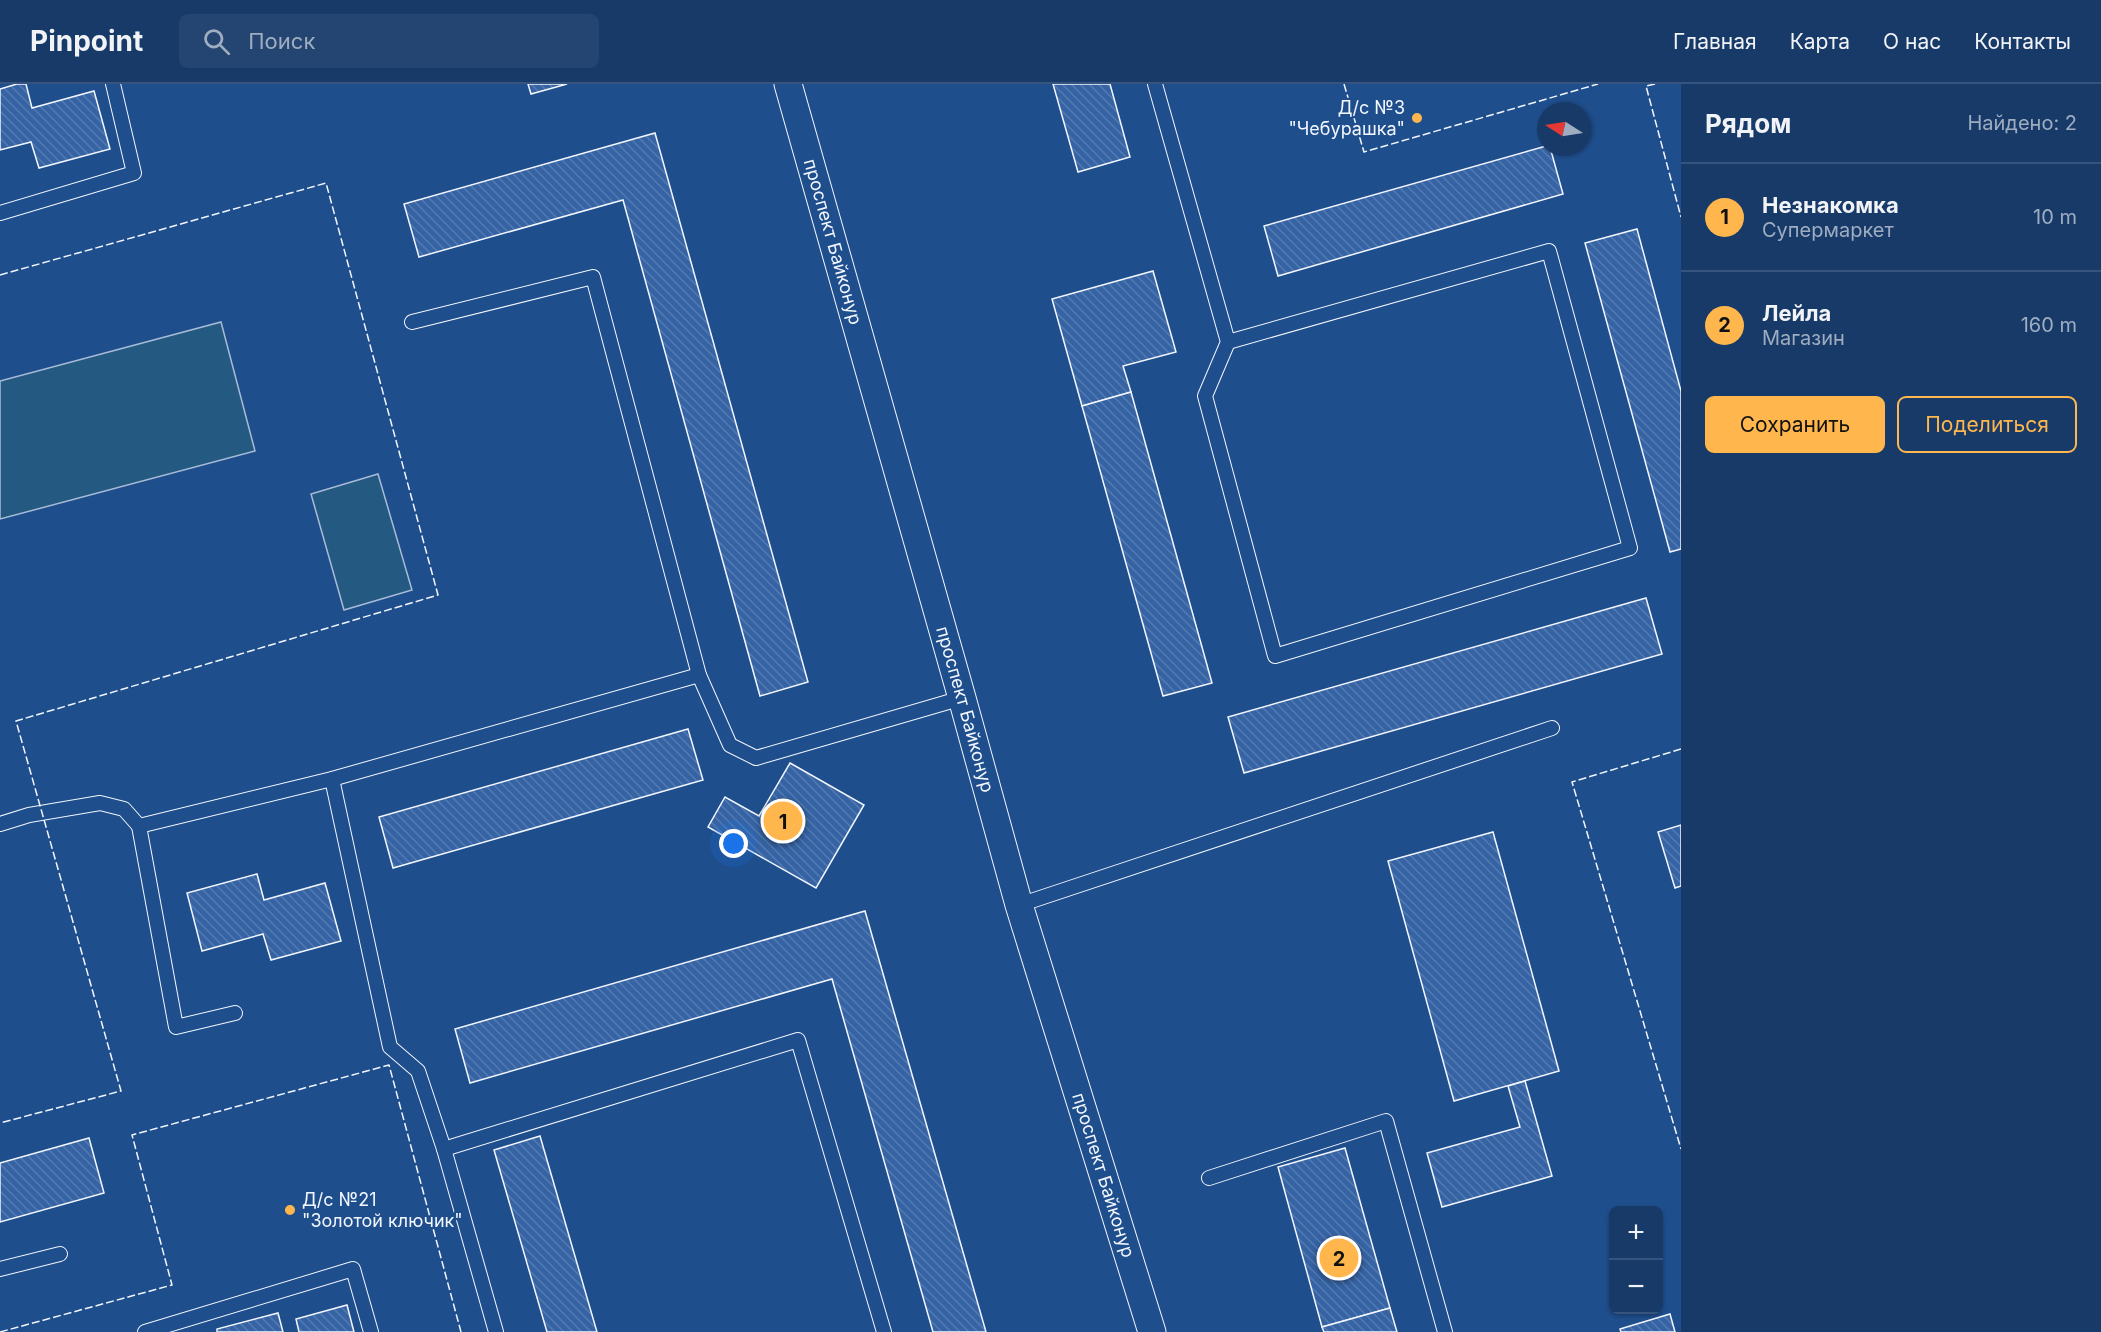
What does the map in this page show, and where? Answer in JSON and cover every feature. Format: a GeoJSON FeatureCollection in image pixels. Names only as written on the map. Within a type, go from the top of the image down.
{"type":"FeatureCollection","features":[{"type":"Feature","properties":{"kind":"street","name":"проспект Байконур"},"geometry":{"type":"LineString","coordinates":[[788,84],[1019,904],[1152,1332]]}},
{"type":"Feature","properties":{"kind":"lane"},"geometry":{"type":"LineString","coordinates":[[0,213],[134,173],[113,84]]}},
{"type":"Feature","properties":{"kind":"lane"},"geometry":{"type":"LineString","coordinates":[[1155,84],[1228,342],[1205,396],[1275,656],[1630,548],[1549,251],[1228,342]]}},
{"type":"Feature","properties":{"kind":"lane"},"geometry":{"type":"LineString","coordinates":[[412,322],[593,278],[699,675],[730,745],[756,758],[962,698]]}},
{"type":"Feature","properties":{"kind":"lane"},"geometry":{"type":"LineString","coordinates":[[139,826],[332,779],[699,675]]}},
{"type":"Feature","properties":{"kind":"lane"},"geometry":{"type":"LineString","coordinates":[[1019,904],[1551,729]]}},
{"type":"Feature","properties":{"kind":"lane"},"geometry":{"type":"LineString","coordinates":[[332,779],[390,1047],[418,1071],[444,1149],[495,1332]]}},
{"type":"Feature","properties":{"kind":"lane"},"geometry":{"type":"LineString","coordinates":[[0,824],[30,815],[100,802],[124,809],[139,826],[176,1027],[235,1013]]}},
{"type":"Feature","properties":{"kind":"lane"},"geometry":{"type":"LineString","coordinates":[[444,1149],[798,1040],[884,1332]]}},
{"type":"Feature","properties":{"kind":"lane"},"geometry":{"type":"LineString","coordinates":[[1209,1178],[1386,1121],[1445,1332]]}},
{"type":"Feature","properties":{"kind":"lane"},"geometry":{"type":"LineString","coordinates":[[0,1269],[60,1254]]}},
{"type":"Feature","properties":{"kind":"lane"},"geometry":{"type":"LineString","coordinates":[[145,1332],[353,1269],[371,1332]]}},
{"type":"Feature","properties":{"kind":"shaded area"},"geometry":{"type":"Polygon","coordinates":[[[221,322],[255,451],[0,519],[0,381],[221,322]]]}},
{"type":"Feature","properties":{"kind":"shaded area"},"geometry":{"type":"Polygon","coordinates":[[[378,474],[412,590],[344,610],[311,494],[378,474]]]}},
{"type":"Feature","properties":{"kind":"building"},"geometry":{"type":"Polygon","coordinates":[[[26,84],[32,108],[94,91],[110,149],[39,168],[31,142],[0,150],[0,89],[26,84]]]}},
{"type":"Feature","properties":{"kind":"building"},"geometry":{"type":"Polygon","coordinates":[[[528,84],[567,84],[531,94],[528,84]]]}},
{"type":"Feature","properties":{"kind":"building"},"geometry":{"type":"Polygon","coordinates":[[[1053,84],[1110,84],[1130,157],[1078,172],[1053,84]]]}},
{"type":"Feature","properties":{"kind":"building"},"geometry":{"type":"Polygon","coordinates":[[[655,133],[808,682],[760,696],[623,200],[419,257],[404,204],[655,133]]]}},
{"type":"Feature","properties":{"kind":"building"},"geometry":{"type":"Polygon","coordinates":[[[1537,149],[1537,156],[1552,156],[1563,194],[1278,276],[1264,226],[1537,149]]]}},
{"type":"Feature","properties":{"kind":"building"},"geometry":{"type":"Polygon","coordinates":[[[1637,229],[1681,391],[1681,549],[1670,552],[1585,243],[1637,229]]]}},
{"type":"Feature","properties":{"kind":"building"},"geometry":{"type":"Polygon","coordinates":[[[1153,271],[1176,352],[1123,366],[1131,392],[1082,406],[1052,299],[1153,271]]]}},
{"type":"Feature","properties":{"kind":"building"},"geometry":{"type":"Polygon","coordinates":[[[1131,392],[1212,683],[1163,696],[1082,406],[1131,392]]]}},
{"type":"Feature","properties":{"kind":"building"},"geometry":{"type":"Polygon","coordinates":[[[1646,598],[1662,654],[1244,773],[1228,717],[1646,598]]]}},
{"type":"Feature","properties":{"kind":"building"},"geometry":{"type":"Polygon","coordinates":[[[688,729],[703,780],[393,868],[379,817],[688,729]]]}},
{"type":"Feature","properties":{"kind":"building"},"geometry":{"type":"Polygon","coordinates":[[[790,763],[864,805],[816,888],[708,827],[725,797],[759,816],[790,763]]]}},
{"type":"Feature","properties":{"kind":"building"},"geometry":{"type":"Polygon","coordinates":[[[1681,825],[1681,886],[1675,888],[1658,832],[1681,825]]]}},
{"type":"Feature","properties":{"kind":"building"},"geometry":{"type":"Polygon","coordinates":[[[1493,832],[1559,1071],[1454,1101],[1388,861],[1493,832]]]}},
{"type":"Feature","properties":{"kind":"building"},"geometry":{"type":"Polygon","coordinates":[[[257,874],[264,900],[325,883],[341,941],[271,960],[263,934],[202,951],[187,893],[257,874]]]}},
{"type":"Feature","properties":{"kind":"building"},"geometry":{"type":"Polygon","coordinates":[[[865,911],[986,1332],[933,1332],[832,979],[470,1083],[455,1029],[865,911]]]}},
{"type":"Feature","properties":{"kind":"building"},"geometry":{"type":"Polygon","coordinates":[[[1525,1081],[1552,1176],[1442,1207],[1427,1153],[1520,1127],[1508,1086],[1525,1081]]]}},
{"type":"Feature","properties":{"kind":"building"},"geometry":{"type":"Polygon","coordinates":[[[540,1136],[597,1332],[547,1332],[494,1150],[540,1136]]]}},
{"type":"Feature","properties":{"kind":"building"},"geometry":{"type":"Polygon","coordinates":[[[89,1138],[104,1193],[0,1222],[0,1163],[89,1138]]]}},
{"type":"Feature","properties":{"kind":"building"},"geometry":{"type":"Polygon","coordinates":[[[1345,1148],[1390,1308],[1322,1327],[1278,1167],[1345,1148]]]}},
{"type":"Feature","properties":{"kind":"building"},"geometry":{"type":"Polygon","coordinates":[[[347,1305],[354,1332],[299,1332],[296,1319],[347,1305]]]}},
{"type":"Feature","properties":{"kind":"building"},"geometry":{"type":"Polygon","coordinates":[[[1390,1308],[1397,1332],[1324,1332],[1322,1327],[1390,1308]]]}},
{"type":"Feature","properties":{"kind":"building"},"geometry":{"type":"Polygon","coordinates":[[[278,1313],[283,1332],[217,1332],[217,1329],[278,1313]]]}},
{"type":"Feature","properties":{"kind":"building"},"geometry":{"type":"Polygon","coordinates":[[[1670,1314],[1675,1332],[1621,1332],[1620,1329],[1670,1314]]]}},
{"type":"Feature","properties":{"kind":"fence"},"geometry":{"type":"LineString","coordinates":[[1344,84],[1364,152],[1598,84]]}},
{"type":"Feature","properties":{"kind":"fence"},"geometry":{"type":"LineString","coordinates":[[1655,84],[1646,86],[1681,217]]}},
{"type":"Feature","properties":{"kind":"fence"},"geometry":{"type":"LineString","coordinates":[[0,275],[326,183],[438,595],[16,721],[121,1091],[0,1123]]}},
{"type":"Feature","properties":{"kind":"fence"},"geometry":{"type":"LineString","coordinates":[[1681,749],[1572,782],[1681,1149]]}},
{"type":"Feature","properties":{"kind":"fence"},"geometry":{"type":"LineString","coordinates":[[0,1332],[172,1285],[132,1135],[389,1065],[461,1332]]}},
{"type":"Feature","properties":{"kind":"place","name":"Д/c №3 \"Чебурашка\""},"geometry":{"type":"Point","coordinates":[1417,118]}},
{"type":"Feature","properties":{"kind":"place","name":"Незнакомка"},"geometry":{"type":"Point","coordinates":[783,821]}},
{"type":"Feature","properties":{"kind":"place","name":"Д/c №21 \"Золотой ключик\""},"geometry":{"type":"Point","coordinates":[290,1210]}},
{"type":"Feature","properties":{"kind":"place","name":"Лейла"},"geometry":{"type":"Point","coordinates":[1339,1258]}}]}
